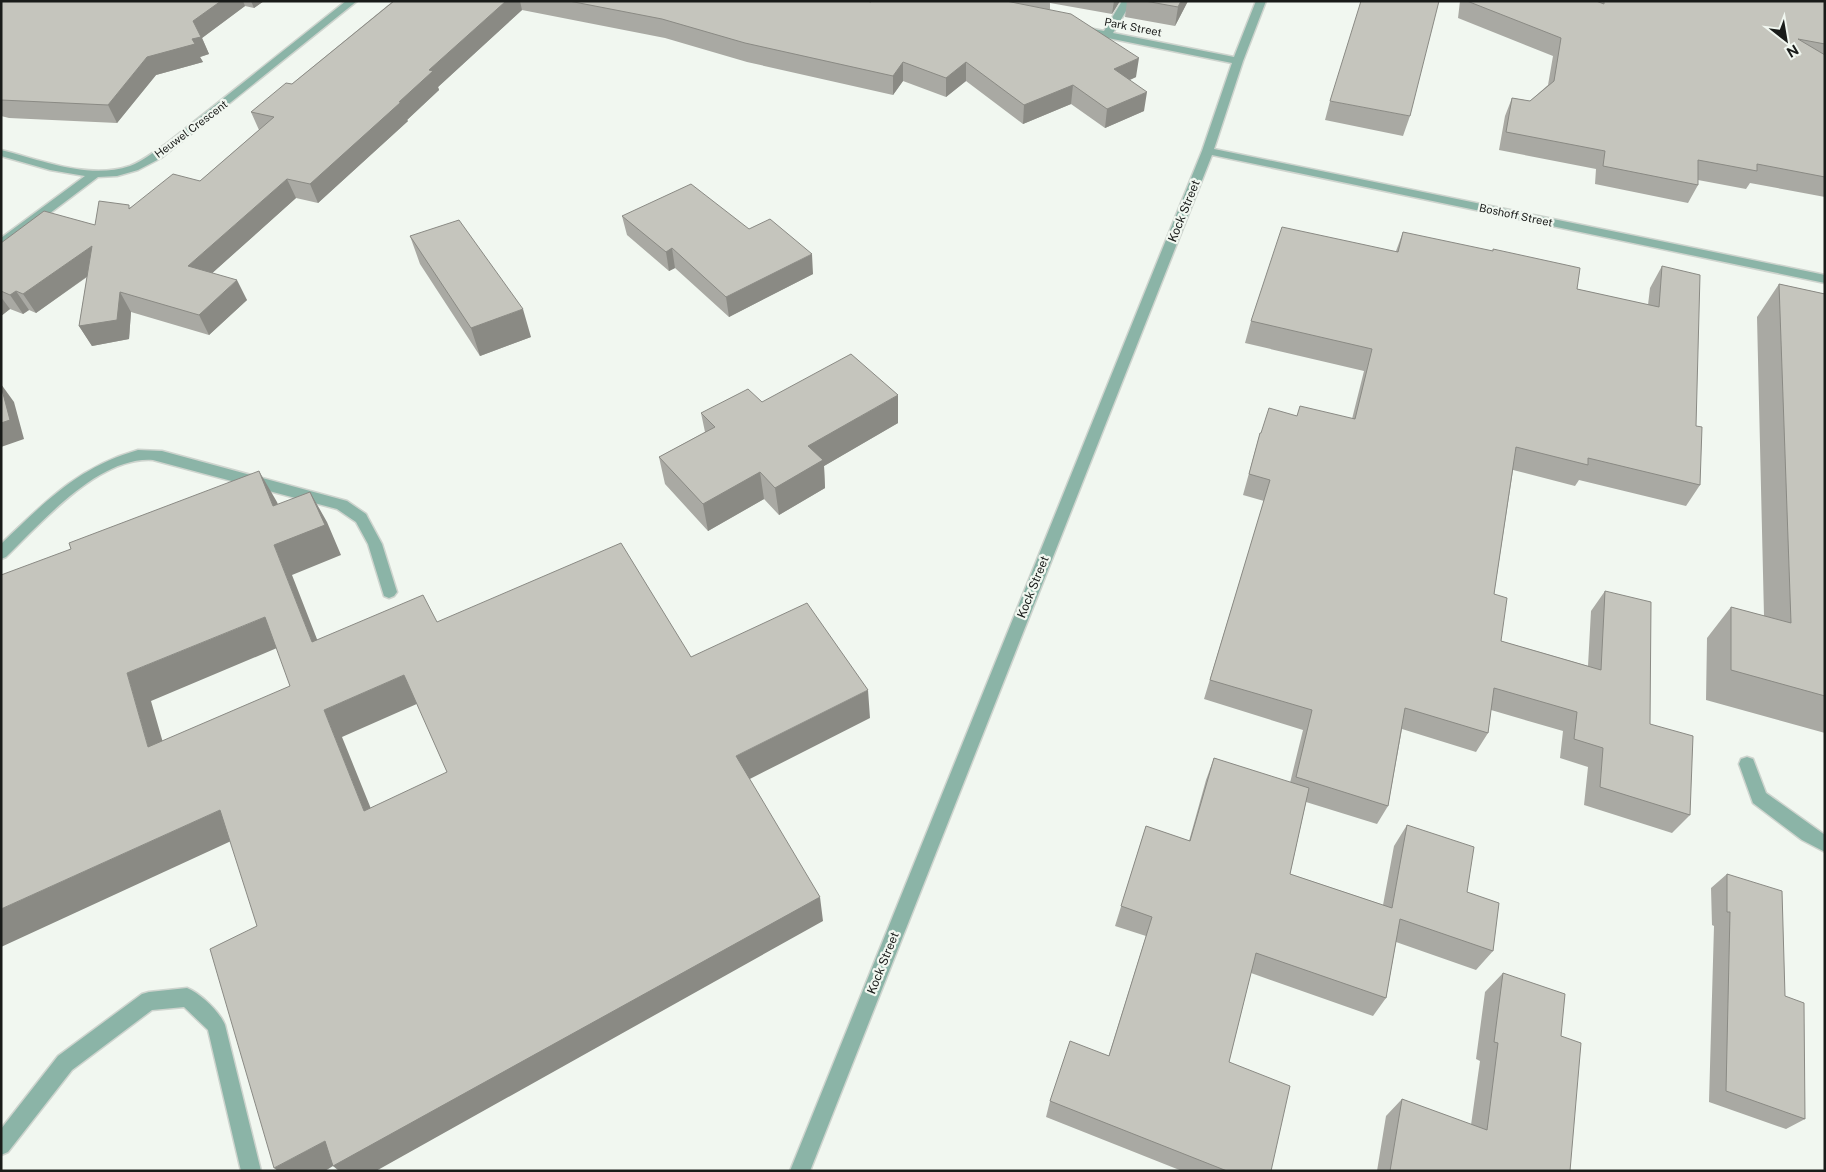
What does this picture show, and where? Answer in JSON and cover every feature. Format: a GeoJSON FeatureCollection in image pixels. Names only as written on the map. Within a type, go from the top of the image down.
{"type":"FeatureCollection","features":[{"type":"Feature","properties":{"kind":"street","name":"Heuwel Crescent"},"geometry":{"type":"LineString","coordinates":[[1,153],[76,172],[112,173],[133,168],[150,160],[214,112],[352,1]]}},
{"type":"Feature","properties":{"kind":"street"},"geometry":{"type":"LineString","coordinates":[[1108,35],[1127,1]]}},
{"type":"Feature","properties":{"kind":"street","name":"Kock Street"},"geometry":{"type":"LineString","coordinates":[[800,1171],[1208,151],[1238,61],[1261,1]]}},
{"type":"Feature","properties":{"kind":"street","name":"Park Street"},"geometry":{"type":"LineString","coordinates":[[1069,28],[1238,61]]}},
{"type":"Feature","properties":{"kind":"street","name":"Boshoff Street"},"geometry":{"type":"LineString","coordinates":[[1208,151],[1825,279]]}},
{"type":"Feature","properties":{"kind":"street"},"geometry":{"type":"LineString","coordinates":[[1,244],[95,174]]}},
{"type":"Feature","properties":{"kind":"street"},"geometry":{"type":"LineString","coordinates":[[1,553],[56,500],[86,479],[117,461],[140,455],[162,456],[342,505],[361,518],[375,544],[389,592]]}},
{"type":"Feature","properties":{"kind":"street"},"geometry":{"type":"LineString","coordinates":[[1747,764],[1759,798],[1808,834],[1825,844]]}},
{"type":"Feature","properties":{"kind":"street"},"geometry":{"type":"LineString","coordinates":[[1,1145],[65,1063],[149,1001],[187,996],[216,1025],[251,1171]]}},
{"type":"Feature","properties":{"kind":"building"},"geometry":{"type":"Polygon","coordinates":[[[1,1],[221,1],[193,21],[201,37],[192,39],[195,44],[147,57],[108,105],[1,100],[1,1]]]}},
{"type":"Feature","properties":{"kind":"building"},"geometry":{"type":"Polygon","coordinates":[[[394,1],[506,1],[429,70],[433,71],[399,102],[401,102],[310,184],[287,179],[188,266],[237,280],[199,315],[120,292],[117,320],[79,326],[92,246],[23,294],[16,291],[10,295],[1,291],[1,243],[44,211],[95,225],[99,201],[129,205],[129,209],[173,174],[200,181],[274,117],[251,112],[286,83],[292,84],[394,1]]]}},
{"type":"Feature","properties":{"kind":"building"},"geometry":{"type":"Polygon","coordinates":[[[569,1],[1006,1],[1071,14],[1139,58],[1114,69],[1147,92],[1107,109],[1073,85],[1024,105],[966,62],[946,78],[903,62],[893,76],[745,43],[662,19],[569,1]]]}},
{"type":"Feature","properties":{"kind":"building"},"geometry":{"type":"Polygon","coordinates":[[[1145,1],[1181,1],[1178,7],[1145,1]]]}},
{"type":"Feature","properties":{"kind":"building"},"geometry":{"type":"Polygon","coordinates":[[[1361,1],[1439,1],[1410,116],[1330,101],[1361,1]]]}},
{"type":"Feature","properties":{"kind":"building"},"geometry":{"type":"Polygon","coordinates":[[[1467,1],[1596,1],[1604,4],[1604,1],[1825,1],[1825,44],[1798,39],[1825,55],[1825,177],[1757,164],[1757,171],[1698,160],[1698,185],[1603,166],[1605,151],[1506,132],[1512,98],[1530,101],[1554,81],[1561,38],[1467,1]]]}},
{"type":"Feature","properties":{"kind":"building"},"geometry":{"type":"Polygon","coordinates":[[[691,184],[749,229],[770,219],[812,254],[726,297],[672,248],[666,252],[622,216],[691,184]]]}},
{"type":"Feature","properties":{"kind":"building"},"geometry":{"type":"Polygon","coordinates":[[[459,220],[523,309],[471,328],[410,236],[459,220]]]}},
{"type":"Feature","properties":{"kind":"building"},"geometry":{"type":"Polygon","coordinates":[[[1282,227],[1398,252],[1403,232],[1493,251],[1493,249],[1580,268],[1577,289],[1659,307],[1662,266],[1700,275],[1696,426],[1702,427],[1700,485],[1588,458],[1588,465],[1516,447],[1494,594],[1507,598],[1501,641],[1601,670],[1605,591],[1651,602],[1650,724],[1693,736],[1690,815],[1600,787],[1603,748],[1574,739],[1577,712],[1494,688],[1488,733],[1405,708],[1388,806],[1296,777],[1312,710],[1210,680],[1270,480],[1249,474],[1269,408],[1297,416],[1300,406],[1355,419],[1372,349],[1251,321],[1282,227]]]}},
{"type":"Feature","properties":{"kind":"building"},"geometry":{"type":"Polygon","coordinates":[[[1779,284],[1825,294],[1825,696],[1731,670],[1731,607],[1791,623],[1779,284]]]}},
{"type":"Feature","properties":{"kind":"building"},"geometry":{"type":"Polygon","coordinates":[[[851,354],[898,395],[808,446],[823,460],[775,488],[760,472],[703,504],[659,457],[715,427],[701,413],[748,389],[762,402],[851,354]]]}},
{"type":"Feature","properties":{"kind":"building"},"geometry":{"type":"Polygon","coordinates":[[[1,386],[10,420],[1,423],[1,386]]]}},
{"type":"Feature","properties":{"kind":"building"},"geometry":{"type":"Polygon","coordinates":[[[259,471],[273,506],[310,492],[325,525],[274,545],[312,642],[423,595],[437,622],[621,543],[691,657],[807,603],[868,690],[736,756],[820,897],[333,1166],[325,1141],[274,1168],[210,949],[257,926],[220,810],[1,909],[1,575],[71,549],[69,543],[259,471]],[[265,617],[127,673],[148,747],[290,686],[265,617]],[[404,675],[324,710],[364,811],[447,772],[404,675]]]}},
{"type":"Feature","properties":{"kind":"building"},"geometry":{"type":"Polygon","coordinates":[[[1214,758],[1309,788],[1290,874],[1392,908],[1407,825],[1474,847],[1467,892],[1499,903],[1493,951],[1400,919],[1386,998],[1256,953],[1229,1062],[1290,1086],[1271,1171],[1227,1171],[1050,1101],[1070,1041],[1109,1056],[1152,917],[1121,906],[1146,826],[1190,841],[1214,758]]]}},
{"type":"Feature","properties":{"kind":"building"},"geometry":{"type":"Polygon","coordinates":[[[1727,874],[1782,891],[1785,996],[1804,1003],[1805,1119],[1726,1091],[1730,912],[1727,912],[1727,874]]]}},
{"type":"Feature","properties":{"kind":"building"},"geometry":{"type":"Polygon","coordinates":[[[1503,973],[1565,994],[1561,1036],[1581,1043],[1570,1171],[1390,1171],[1402,1099],[1487,1130],[1498,1043],[1494,1042],[1503,973]]]}}]}
